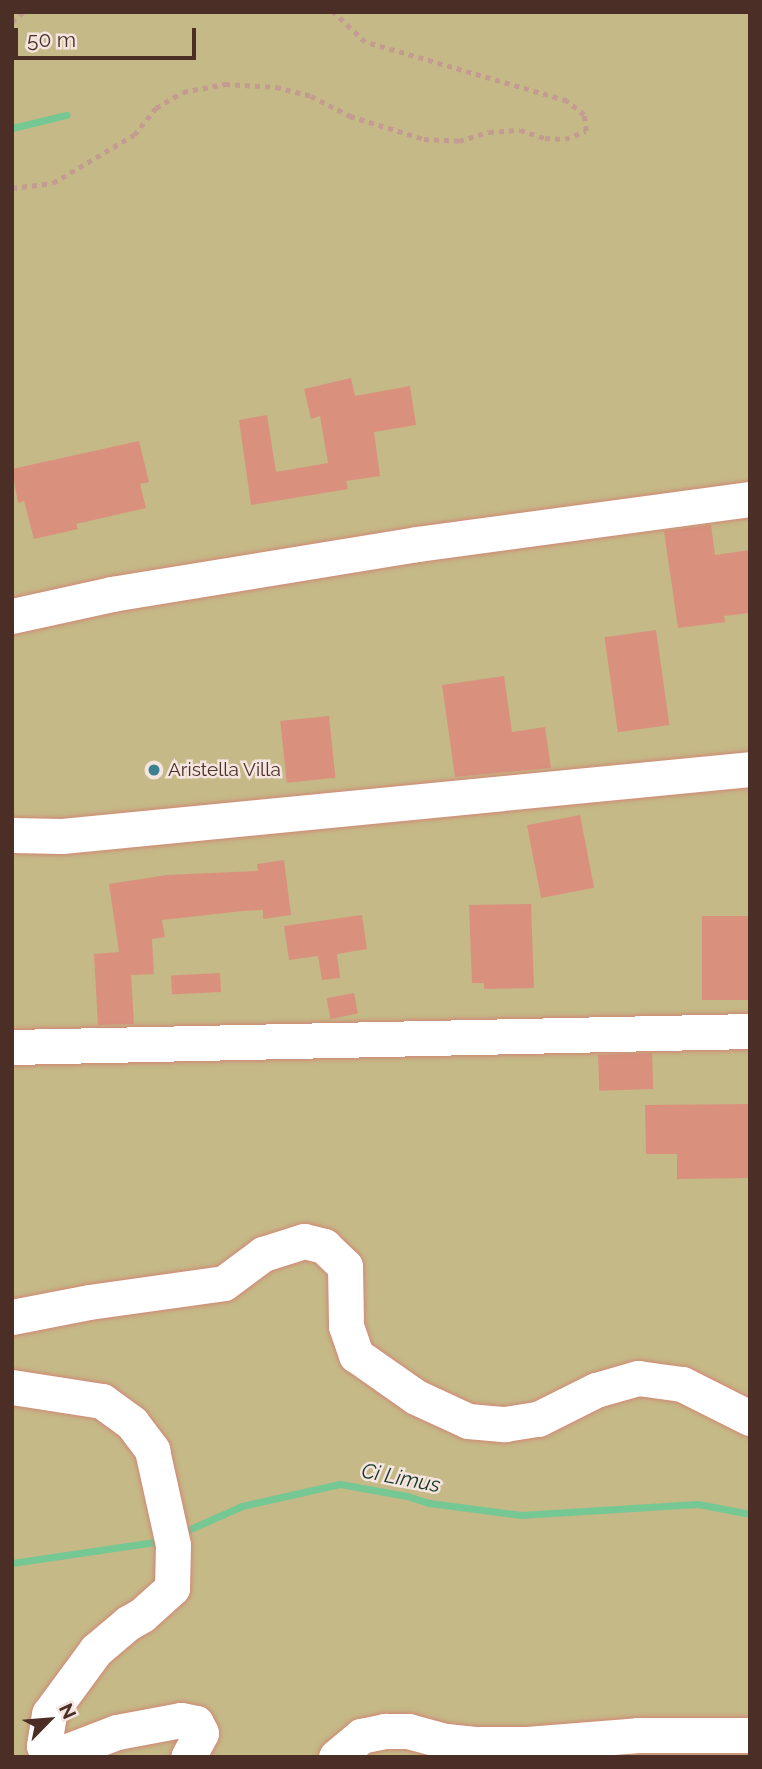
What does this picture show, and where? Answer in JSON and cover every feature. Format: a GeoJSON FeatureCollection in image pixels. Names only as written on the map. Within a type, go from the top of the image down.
{"type":"FeatureCollection","features":[{"type":"Feature","properties":{"kind":"street"},"geometry":{"type":"LineString","coordinates":[[12,617],[112,594],[404,546],[750,499]]}},
{"type":"Feature","properties":{"kind":"street"},"geometry":{"type":"LineString","coordinates":[[12,835],[62,835],[750,769]]}},
{"type":"Feature","properties":{"kind":"street"},"geometry":{"type":"LineString","coordinates":[[12,1047],[750,1031]]}},
{"type":"Feature","properties":{"kind":"street"},"geometry":{"type":"LineString","coordinates":[[12,1317],[89,1302],[224,1283],[263,1254],[304,1241],[324,1246],[345,1266],[345,1326],[356,1355],[416,1397],[468,1421],[505,1424],[538,1419],[596,1390],[638,1378],[682,1384],[750,1418]]}},
{"type":"Feature","properties":{"kind":"street"},"geometry":{"type":"LineString","coordinates":[[12,1387],[102,1401],[132,1423],[152,1450],[173,1545],[172,1588],[96,1650],[48,1714],[44,1746],[62,1753],[117,1732],[181,1720],[196,1723],[201,1733],[188,1757]]}},
{"type":"Feature","properties":{"kind":"street"},"geometry":{"type":"LineString","coordinates":[[336,1757],[361,1736],[385,1731],[408,1731],[446,1741],[502,1744],[638,1735],[750,1735]]}},
{"type":"Feature","properties":{"kind":"path"},"geometry":{"type":"LineString","coordinates":[[12,22],[23,12]]}},
{"type":"Feature","properties":{"kind":"path"},"geometry":{"type":"LineString","coordinates":[[12,188],[53,183],[134,135],[156,108],[183,92],[225,85],[276,87],[311,96],[350,116],[424,139],[459,141],[489,132],[520,130],[545,138],[565,139],[586,131],[584,115],[567,101],[365,42],[333,12]]}},
{"type":"Feature","properties":{"kind":"shaded area"},"geometry":{"type":"Polygon","coordinates":[[[12,12],[750,12],[750,1757],[12,1757],[12,12]]]}},
{"type":"Feature","properties":{"kind":"building"},"geometry":{"type":"Polygon","coordinates":[[[351,378],[355,396],[410,386],[416,425],[374,432],[380,476],[346,481],[348,489],[251,505],[239,420],[267,415],[276,472],[328,463],[320,416],[311,419],[304,389],[351,378]]]}},
{"type":"Feature","properties":{"kind":"building"},"geometry":{"type":"Polygon","coordinates":[[[139,441],[149,482],[140,484],[146,508],[76,524],[78,529],[34,539],[24,501],[18,503],[12,469],[139,441]]]}},
{"type":"Feature","properties":{"kind":"building"},"geometry":{"type":"Polygon","coordinates":[[[711,525],[715,555],[750,550],[750,613],[724,616],[725,622],[678,628],[664,531],[711,525]]]}},
{"type":"Feature","properties":{"kind":"building"},"geometry":{"type":"Polygon","coordinates":[[[656,630],[669,725],[618,732],[605,637],[656,630]]]}},
{"type":"Feature","properties":{"kind":"building"},"geometry":{"type":"Polygon","coordinates":[[[504,676],[512,732],[545,727],[551,768],[455,777],[442,685],[504,676]]]}},
{"type":"Feature","properties":{"kind":"building"},"geometry":{"type":"Polygon","coordinates":[[[329,716],[335,778],[287,783],[280,721],[329,716]]]}},
{"type":"Feature","properties":{"kind":"building"},"geometry":{"type":"Polygon","coordinates":[[[580,815],[594,888],[541,898],[527,825],[580,815]]]}},
{"type":"Feature","properties":{"kind":"building"},"geometry":{"type":"Polygon","coordinates":[[[284,860],[291,915],[263,919],[263,910],[162,920],[165,937],[152,939],[154,974],[131,975],[134,1024],[98,1025],[94,954],[119,952],[109,884],[167,875],[258,871],[257,864],[284,860]]]}},
{"type":"Feature","properties":{"kind":"building"},"geometry":{"type":"Polygon","coordinates":[[[531,904],[534,988],[484,989],[484,983],[472,983],[469,905],[531,904]]]}},
{"type":"Feature","properties":{"kind":"building"},"geometry":{"type":"Polygon","coordinates":[[[362,915],[367,949],[337,954],[340,978],[322,980],[318,956],[289,960],[284,926],[362,915]]]}},
{"type":"Feature","properties":{"kind":"building"},"geometry":{"type":"Polygon","coordinates":[[[702,916],[750,916],[750,1000],[702,1000],[702,916]]]}},
{"type":"Feature","properties":{"kind":"building"},"geometry":{"type":"Polygon","coordinates":[[[220,973],[221,992],[172,995],[171,976],[220,973]]]}},
{"type":"Feature","properties":{"kind":"building"},"geometry":{"type":"Polygon","coordinates":[[[354,993],[358,1014],[331,1019],[327,998],[354,993]]]}},
{"type":"Feature","properties":{"kind":"building"},"geometry":{"type":"Polygon","coordinates":[[[652,1053],[653,1089],[599,1091],[598,1055],[652,1053]]]}},
{"type":"Feature","properties":{"kind":"building"},"geometry":{"type":"Polygon","coordinates":[[[750,1104],[750,1178],[677,1179],[677,1154],[646,1154],[645,1105],[750,1104]]]}},
{"type":"Feature","properties":{"kind":"waterway"},"geometry":{"type":"LineString","coordinates":[[12,128],[66,115]]}},
{"type":"Feature","properties":{"kind":"waterway","name":"Ci Limus"},"geometry":{"type":"LineString","coordinates":[[179,1534],[242,1506],[340,1484],[407,1496],[429,1503],[521,1515],[698,1504],[750,1514]]}},
{"type":"Feature","properties":{"kind":"waterway","name":"Ci Limus"},"geometry":{"type":"LineString","coordinates":[[12,1563],[161,1541]]}},
{"type":"Feature","properties":{"kind":"place","name":"Aristella Villa"},"geometry":{"type":"Point","coordinates":[154,770]}}]}
